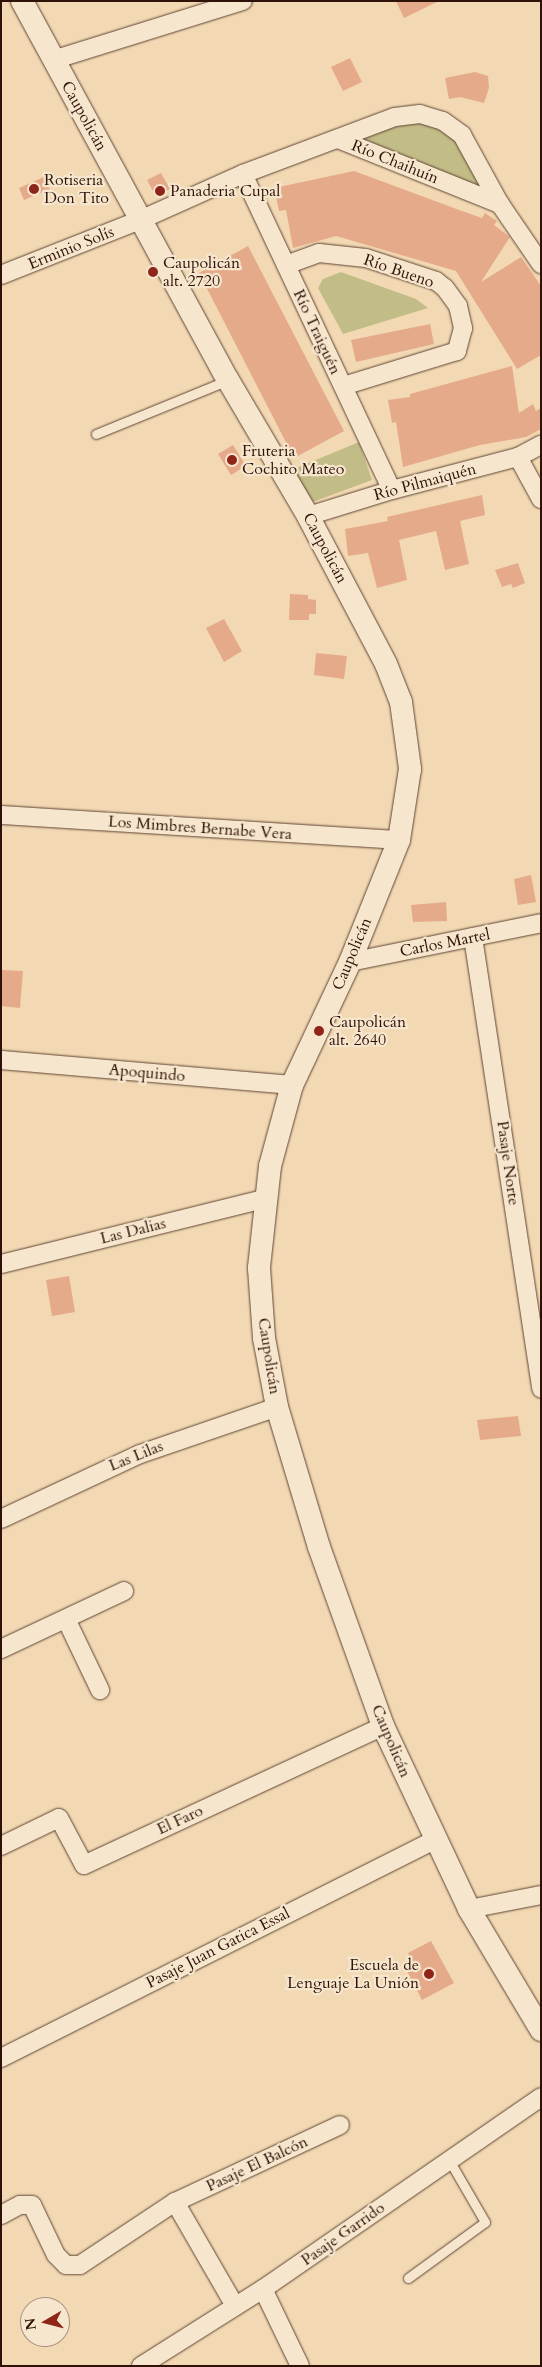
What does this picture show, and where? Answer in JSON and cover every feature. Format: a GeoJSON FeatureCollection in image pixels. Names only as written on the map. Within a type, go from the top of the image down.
{"type":"FeatureCollection","features":[{"type":"Feature","properties":{"kind":"street","name":"Caupolicán"},"geometry":{"type":"LineString","coordinates":[[22,1],[228,380],[308,516],[386,664],[401,702],[410,769],[399,840],[350,962],[292,1085],[277,1134],[264,1199],[260,1304],[277,1407],[319,1547],[383,1726],[469,1909],[541,2030]]}},
{"type":"Feature","properties":{"kind":"street"},"geometry":{"type":"LineString","coordinates":[[53,60],[243,1]]}},
{"type":"Feature","properties":{"kind":"street"},"geometry":{"type":"LineString","coordinates":[[338,139],[407,114],[443,120],[468,143],[500,204],[541,264]]}},
{"type":"Feature","properties":{"kind":"street","name":"Río Chaihuín"},"geometry":{"type":"LineString","coordinates":[[140,220],[242,174],[338,139],[500,204]]}},
{"type":"Feature","properties":{"kind":"street","name":"Río Traiguén"},"geometry":{"type":"LineString","coordinates":[[242,174],[392,490]]}},
{"type":"Feature","properties":{"kind":"street","name":"Erminio Solís"},"geometry":{"type":"LineString","coordinates":[[1,275],[140,220]]}},
{"type":"Feature","properties":{"kind":"street","name":"Río Bueno"},"geometry":{"type":"LineString","coordinates":[[286,265],[319,253],[366,258],[436,281],[445,288],[458,306],[463,328],[457,351],[343,386]]}},
{"type":"Feature","properties":{"kind":"street","name":"Río Pilmaiquén"},"geometry":{"type":"LineString","coordinates":[[308,516],[392,490],[518,457],[541,445]]}},
{"type":"Feature","properties":{"kind":"street"},"geometry":{"type":"LineString","coordinates":[[518,457],[541,498]]}},
{"type":"Feature","properties":{"kind":"street","name":"Los Mimbres Bernabe Vera"},"geometry":{"type":"LineString","coordinates":[[1,815],[399,840]]}},
{"type":"Feature","properties":{"kind":"street","name":"Carlos Martel"},"geometry":{"type":"LineString","coordinates":[[350,962],[541,924]]}},
{"type":"Feature","properties":{"kind":"street","name":"Pasaje Norte"},"geometry":{"type":"LineString","coordinates":[[473,937],[541,1389]]}},
{"type":"Feature","properties":{"kind":"street","name":"Apoquindo"},"geometry":{"type":"LineString","coordinates":[[1,1060],[292,1085]]}},
{"type":"Feature","properties":{"kind":"street","name":"Las Dalias"},"geometry":{"type":"LineString","coordinates":[[1,1264],[264,1199]]}},
{"type":"Feature","properties":{"kind":"street","name":"Las Lilas"},"geometry":{"type":"LineString","coordinates":[[1,1519],[140,1454],[277,1407]]}},
{"type":"Feature","properties":{"kind":"street"},"geometry":{"type":"LineString","coordinates":[[1,1649],[124,1591]]}},
{"type":"Feature","properties":{"kind":"street"},"geometry":{"type":"LineString","coordinates":[[66,1619],[100,1690]]}},
{"type":"Feature","properties":{"kind":"street","name":"El Faro"},"geometry":{"type":"LineString","coordinates":[[1,1846],[59,1818],[84,1865],[383,1726]]}},
{"type":"Feature","properties":{"kind":"street","name":"Pasaje Juan Gatica Essal"},"geometry":{"type":"LineString","coordinates":[[1,2058],[436,1839]]}},
{"type":"Feature","properties":{"kind":"street"},"geometry":{"type":"LineString","coordinates":[[469,1909],[541,1895]]}},
{"type":"Feature","properties":{"kind":"street","name":"Pasaje Garrido"},"geometry":{"type":"LineString","coordinates":[[141,2366],[262,2289],[541,2097]]}},
{"type":"Feature","properties":{"kind":"street","name":"Pasaje El Balcón"},"geometry":{"type":"LineString","coordinates":[[1,2215],[20,2205],[32,2205],[56,2255],[66,2265],[80,2265],[175,2202],[340,2125]]}},
{"type":"Feature","properties":{"kind":"street"},"geometry":{"type":"LineString","coordinates":[[175,2202],[235,2306]]}},
{"type":"Feature","properties":{"kind":"street"},"geometry":{"type":"LineString","coordinates":[[262,2289],[300,2366]]}},
{"type":"Feature","properties":{"kind":"lane"},"geometry":{"type":"LineString","coordinates":[[96,434],[228,380]]}},
{"type":"Feature","properties":{"kind":"lane"},"geometry":{"type":"LineString","coordinates":[[408,2278],[485,2222],[449,2160]]}},
{"type":"Feature","properties":{"kind":"shaded area"},"geometry":{"type":"Polygon","coordinates":[[[425,121],[455,136],[490,195],[351,139],[394,122],[425,121]]]}},
{"type":"Feature","properties":{"kind":"shaded area"},"geometry":{"type":"Polygon","coordinates":[[[341,272],[416,299],[428,308],[343,334],[318,288],[323,279],[341,272]]]}},
{"type":"Feature","properties":{"kind":"shaded area"},"geometry":{"type":"Polygon","coordinates":[[[359,442],[372,480],[310,503],[294,469],[359,442]]]}},
{"type":"Feature","properties":{"kind":"building"},"geometry":{"type":"Polygon","coordinates":[[[396,1],[439,1],[404,18],[396,1]]]}},
{"type":"Feature","properties":{"kind":"building"},"geometry":{"type":"Polygon","coordinates":[[[350,58],[362,82],[343,91],[331,67],[350,58]]]}},
{"type":"Feature","properties":{"kind":"building"},"geometry":{"type":"Polygon","coordinates":[[[475,72],[488,76],[489,88],[484,103],[460,97],[449,99],[445,78],[475,72]]]}},
{"type":"Feature","properties":{"kind":"building"},"geometry":{"type":"Polygon","coordinates":[[[354,171],[482,218],[485,213],[497,221],[494,225],[510,237],[481,282],[521,257],[541,286],[541,355],[517,369],[456,271],[336,236],[293,248],[286,210],[279,211],[274,188],[354,171]]]}},
{"type":"Feature","properties":{"kind":"building","name":"Panaderia Cupal"},"geometry":{"type":"Polygon","coordinates":[[[161,173],[170,189],[156,197],[147,180],[161,173]]]}},
{"type":"Feature","properties":{"kind":"building","name":"Rotiseria Don Tito"},"geometry":{"type":"Polygon","coordinates":[[[44,177],[50,189],[24,200],[19,188],[44,177]]]}},
{"type":"Feature","properties":{"kind":"building"},"geometry":{"type":"Polygon","coordinates":[[[248,246],[344,431],[294,458],[199,273],[248,246]]]}},
{"type":"Feature","properties":{"kind":"building"},"geometry":{"type":"Polygon","coordinates":[[[430,324],[434,344],[356,362],[351,340],[430,324]]]}},
{"type":"Feature","properties":{"kind":"building"},"geometry":{"type":"Polygon","coordinates":[[[512,366],[519,413],[533,404],[536,411],[541,408],[541,429],[526,437],[480,445],[403,467],[396,422],[392,423],[388,400],[410,397],[410,394],[512,366]]]}},
{"type":"Feature","properties":{"kind":"building","name":"Fruteria Cochito Mateo"},"geometry":{"type":"Polygon","coordinates":[[[233,445],[246,466],[231,475],[218,454],[233,445]]]}},
{"type":"Feature","properties":{"kind":"building"},"geometry":{"type":"Polygon","coordinates":[[[482,495],[485,515],[460,521],[469,564],[445,570],[436,531],[399,540],[407,580],[377,588],[368,553],[348,556],[345,529],[388,521],[387,517],[482,495]]]}},
{"type":"Feature","properties":{"kind":"building"},"geometry":{"type":"Polygon","coordinates":[[[518,563],[525,583],[513,588],[511,584],[502,587],[495,570],[518,563]]]}},
{"type":"Feature","properties":{"kind":"building"},"geometry":{"type":"Polygon","coordinates":[[[290,594],[308,595],[308,599],[316,600],[316,614],[309,614],[309,620],[289,620],[290,594]]]}},
{"type":"Feature","properties":{"kind":"building"},"geometry":{"type":"Polygon","coordinates":[[[224,619],[242,651],[224,662],[206,628],[224,619]]]}},
{"type":"Feature","properties":{"kind":"building"},"geometry":{"type":"Polygon","coordinates":[[[316,653],[347,656],[344,679],[314,675],[316,653]]]}},
{"type":"Feature","properties":{"kind":"building"},"geometry":{"type":"Polygon","coordinates":[[[531,875],[536,902],[518,905],[514,879],[531,875]]]}},
{"type":"Feature","properties":{"kind":"building"},"geometry":{"type":"Polygon","coordinates":[[[446,902],[447,921],[413,922],[411,905],[446,902]]]}},
{"type":"Feature","properties":{"kind":"building"},"geometry":{"type":"Polygon","coordinates":[[[1,970],[23,971],[20,1008],[1,1006],[1,970]]]}},
{"type":"Feature","properties":{"kind":"building"},"geometry":{"type":"Polygon","coordinates":[[[69,1276],[75,1312],[52,1316],[46,1280],[69,1276]]]}},
{"type":"Feature","properties":{"kind":"building"},"geometry":{"type":"Polygon","coordinates":[[[518,1416],[521,1436],[480,1440],[477,1420],[518,1416]]]}},
{"type":"Feature","properties":{"kind":"building","name":"Escuela de Lenguaje La Unión"},"geometry":{"type":"Polygon","coordinates":[[[431,1941],[454,1983],[422,2000],[404,1965],[412,1961],[408,1953],[431,1941]]]}},
{"type":"Feature","properties":{"kind":"place","name":"Rotiseria Don Tito"},"geometry":{"type":"Point","coordinates":[34,189]}},
{"type":"Feature","properties":{"kind":"place","name":"Panaderia Cupal"},"geometry":{"type":"Point","coordinates":[160,191]}},
{"type":"Feature","properties":{"kind":"place","name":"Caupolicán alt. 2720"},"geometry":{"type":"Point","coordinates":[153,272]}},
{"type":"Feature","properties":{"kind":"place","name":"Fruteria Cochito Mateo"},"geometry":{"type":"Point","coordinates":[232,460]}},
{"type":"Feature","properties":{"kind":"place","name":"Caupolicán alt. 2640"},"geometry":{"type":"Point","coordinates":[319,1031]}},
{"type":"Feature","properties":{"kind":"place","name":"Escuela de Lenguaje La Unión"},"geometry":{"type":"Point","coordinates":[429,1974]}}]}
